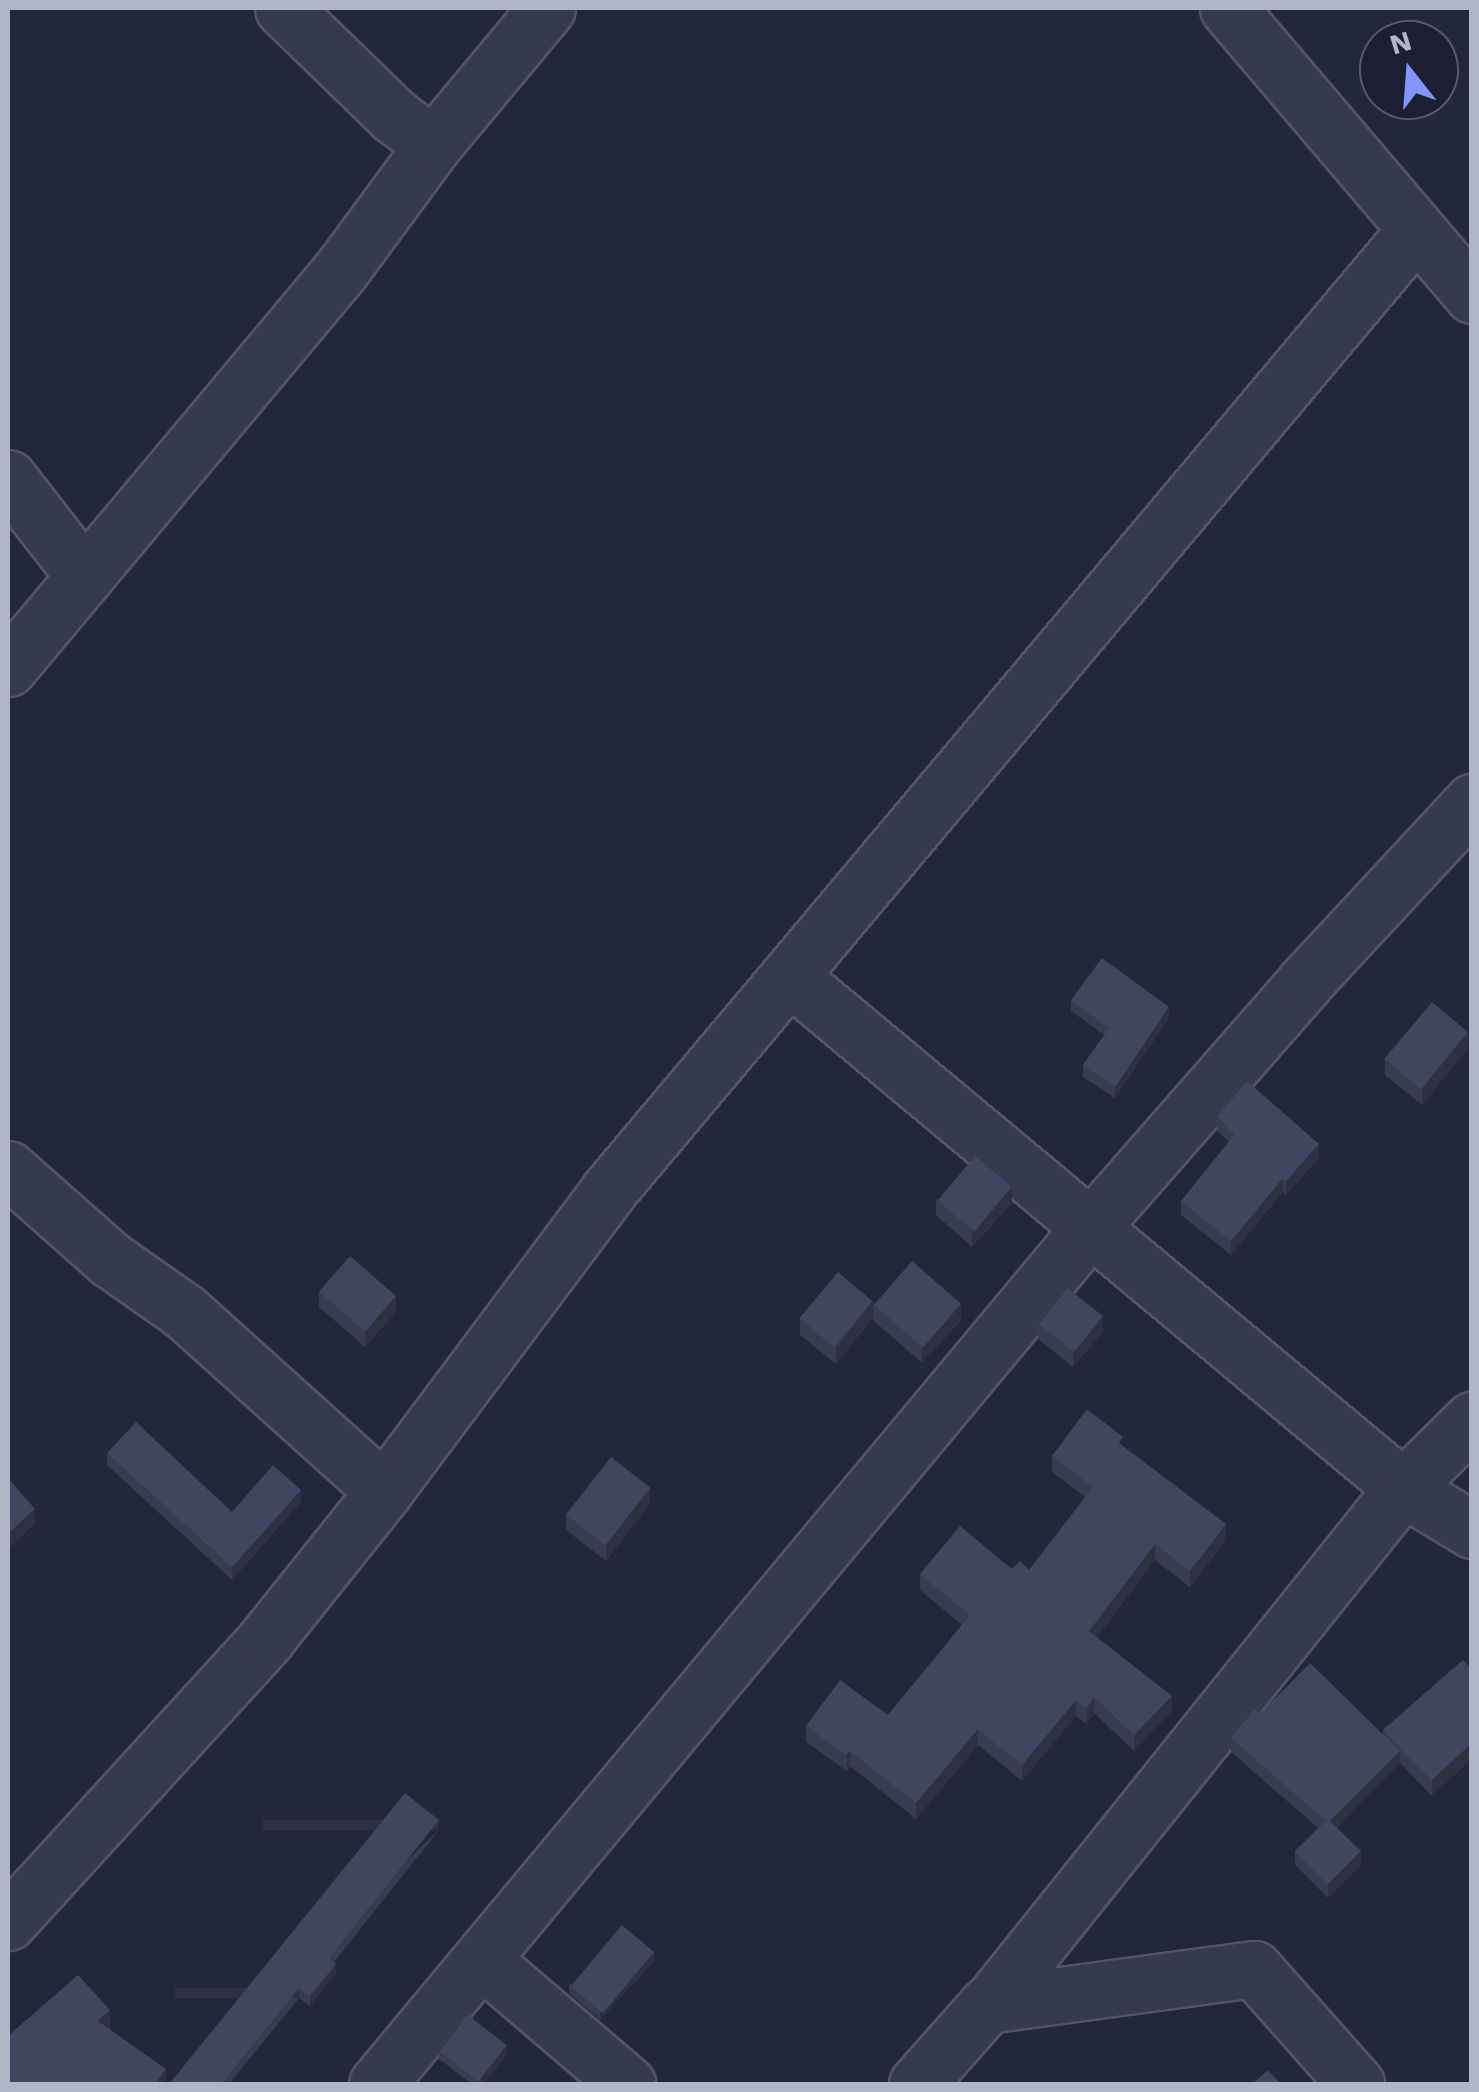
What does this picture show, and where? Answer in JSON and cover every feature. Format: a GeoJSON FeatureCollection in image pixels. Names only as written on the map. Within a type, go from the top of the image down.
{"type":"FeatureCollection","features":[{"type":"Feature","properties":{"kind":"street"},"geometry":{"type":"LineString","coordinates":[[283,8],[394,116],[433,146]]}},
{"type":"Feature","properties":{"kind":"street"},"geometry":{"type":"LineString","coordinates":[[8,668],[341,270],[433,146],[547,8]]}},
{"type":"Feature","properties":{"kind":"street"},"geometry":{"type":"LineString","coordinates":[[1228,8],[1472,296]]}},
{"type":"Feature","properties":{"kind":"street"},"geometry":{"type":"LineString","coordinates":[[14,1901],[266,1640],[609,1190],[1416,230]]}},
{"type":"Feature","properties":{"kind":"street"},"geometry":{"type":"LineString","coordinates":[[8,478],[85,577]]}},
{"type":"Feature","properties":{"kind":"street"},"geometry":{"type":"LineString","coordinates":[[377,2084],[1090,1228],[1305,982],[1469,809]]}},
{"type":"Feature","properties":{"kind":"street"},"geometry":{"type":"LineString","coordinates":[[789,976],[1402,1488],[1472,1530]]}},
{"type":"Feature","properties":{"kind":"street"},"geometry":{"type":"LineString","coordinates":[[8,1169],[111,1260],[185,1312],[384,1490]]}},
{"type":"Feature","properties":{"kind":"street"},"geometry":{"type":"LineString","coordinates":[[917,2084],[989,2004],[1402,1488],[1472,1420]]}},
{"type":"Feature","properties":{"kind":"street"},"geometry":{"type":"LineString","coordinates":[[482,1960],[627,2084]]}},
{"type":"Feature","properties":{"kind":"street"},"geometry":{"type":"LineString","coordinates":[[989,2004],[1254,1970],[1356,2084]]}},
{"type":"Feature","properties":{"kind":"building"},"geometry":{"type":"Polygon","coordinates":[[[1102,958],[1169,1007],[1115,1087],[1083,1065],[1109,1028],[1071,1000],[1102,958]]]}},
{"type":"Feature","properties":{"kind":"building"},"geometry":{"type":"Polygon","coordinates":[[[1432,1002],[1468,1032],[1420,1089],[1384,1059],[1432,1002]]]}},
{"type":"Feature","properties":{"kind":"building"},"geometry":{"type":"Polygon","coordinates":[[[1247,1081],[1319,1144],[1286,1181],[1283,1178],[1231,1241],[1181,1201],[1235,1134],[1217,1117],[1247,1081]]]}},
{"type":"Feature","properties":{"kind":"building"},"geometry":{"type":"Polygon","coordinates":[[[975,1156],[1012,1187],[974,1231],[938,1200],[975,1156]]]}},
{"type":"Feature","properties":{"kind":"building"},"geometry":{"type":"Polygon","coordinates":[[[350,1256],[396,1296],[365,1331],[319,1291],[350,1256]]]}},
{"type":"Feature","properties":{"kind":"building"},"geometry":{"type":"Polygon","coordinates":[[[912,1261],[961,1304],[923,1347],[874,1305],[912,1261]]]}},
{"type":"Feature","properties":{"kind":"building"},"geometry":{"type":"Polygon","coordinates":[[[838,1272],[872,1301],[834,1347],[799,1318],[838,1272]]]}},
{"type":"Feature","properties":{"kind":"building"},"geometry":{"type":"Polygon","coordinates":[[[1068,1288],[1103,1316],[1074,1352],[1039,1324],[1068,1288]]]}},
{"type":"Feature","properties":{"kind":"building"},"geometry":{"type":"Polygon","coordinates":[[[1087,1409],[1123,1437],[1119,1443],[1226,1524],[1190,1571],[1155,1544],[1089,1631],[1172,1696],[1134,1735],[1094,1697],[1087,1708],[1076,1700],[1022,1765],[978,1729],[916,1803],[850,1751],[847,1755],[806,1726],[840,1680],[888,1715],[970,1615],[920,1574],[960,1526],[1012,1569],[1020,1561],[1029,1570],[1093,1487],[1052,1456],[1087,1409]]]}},
{"type":"Feature","properties":{"kind":"building"},"geometry":{"type":"Polygon","coordinates":[[[136,1422],[232,1512],[273,1465],[301,1490],[232,1567],[107,1453],[136,1422]]]}},
{"type":"Feature","properties":{"kind":"building"},"geometry":{"type":"Polygon","coordinates":[[[611,1457],[650,1488],[605,1545],[566,1515],[611,1457]]]}},
{"type":"Feature","properties":{"kind":"building"},"geometry":{"type":"Polygon","coordinates":[[[8,1478],[35,1509],[8,1534],[8,1478]]]}},
{"type":"Feature","properties":{"kind":"building"},"geometry":{"type":"Polygon","coordinates":[[[1463,1660],[1472,1669],[1472,1743],[1432,1780],[1383,1730],[1463,1660]]]}},
{"type":"Feature","properties":{"kind":"building"},"geometry":{"type":"Polygon","coordinates":[[[1310,1663],[1400,1751],[1330,1821],[1361,1851],[1328,1884],[1295,1851],[1326,1821],[1231,1738],[1255,1709],[1260,1714],[1310,1663]]]}},
{"type":"Feature","properties":{"kind":"building"},"geometry":{"type":"Polygon","coordinates":[[[405,1793],[439,1820],[329,1958],[336,1964],[310,1996],[299,1988],[221,2084],[171,2084],[170,2083],[405,1793]]]}},
{"type":"Feature","properties":{"kind":"building"},"geometry":{"type":"Polygon","coordinates":[[[622,1925],[654,1952],[603,2013],[571,1986],[622,1925]]]}},
{"type":"Feature","properties":{"kind":"building"},"geometry":{"type":"Polygon","coordinates":[[[78,1975],[110,2010],[98,2021],[166,2069],[155,2084],[8,2084],[8,2036],[78,1975]]]}},
{"type":"Feature","properties":{"kind":"building"},"geometry":{"type":"Polygon","coordinates":[[[468,2015],[507,2045],[478,2081],[440,2051],[468,2015]]]}},
{"type":"Feature","properties":{"kind":"building"},"geometry":{"type":"Polygon","coordinates":[[[1268,2070],[1281,2084],[1252,2084],[1268,2070]]]}}]}
